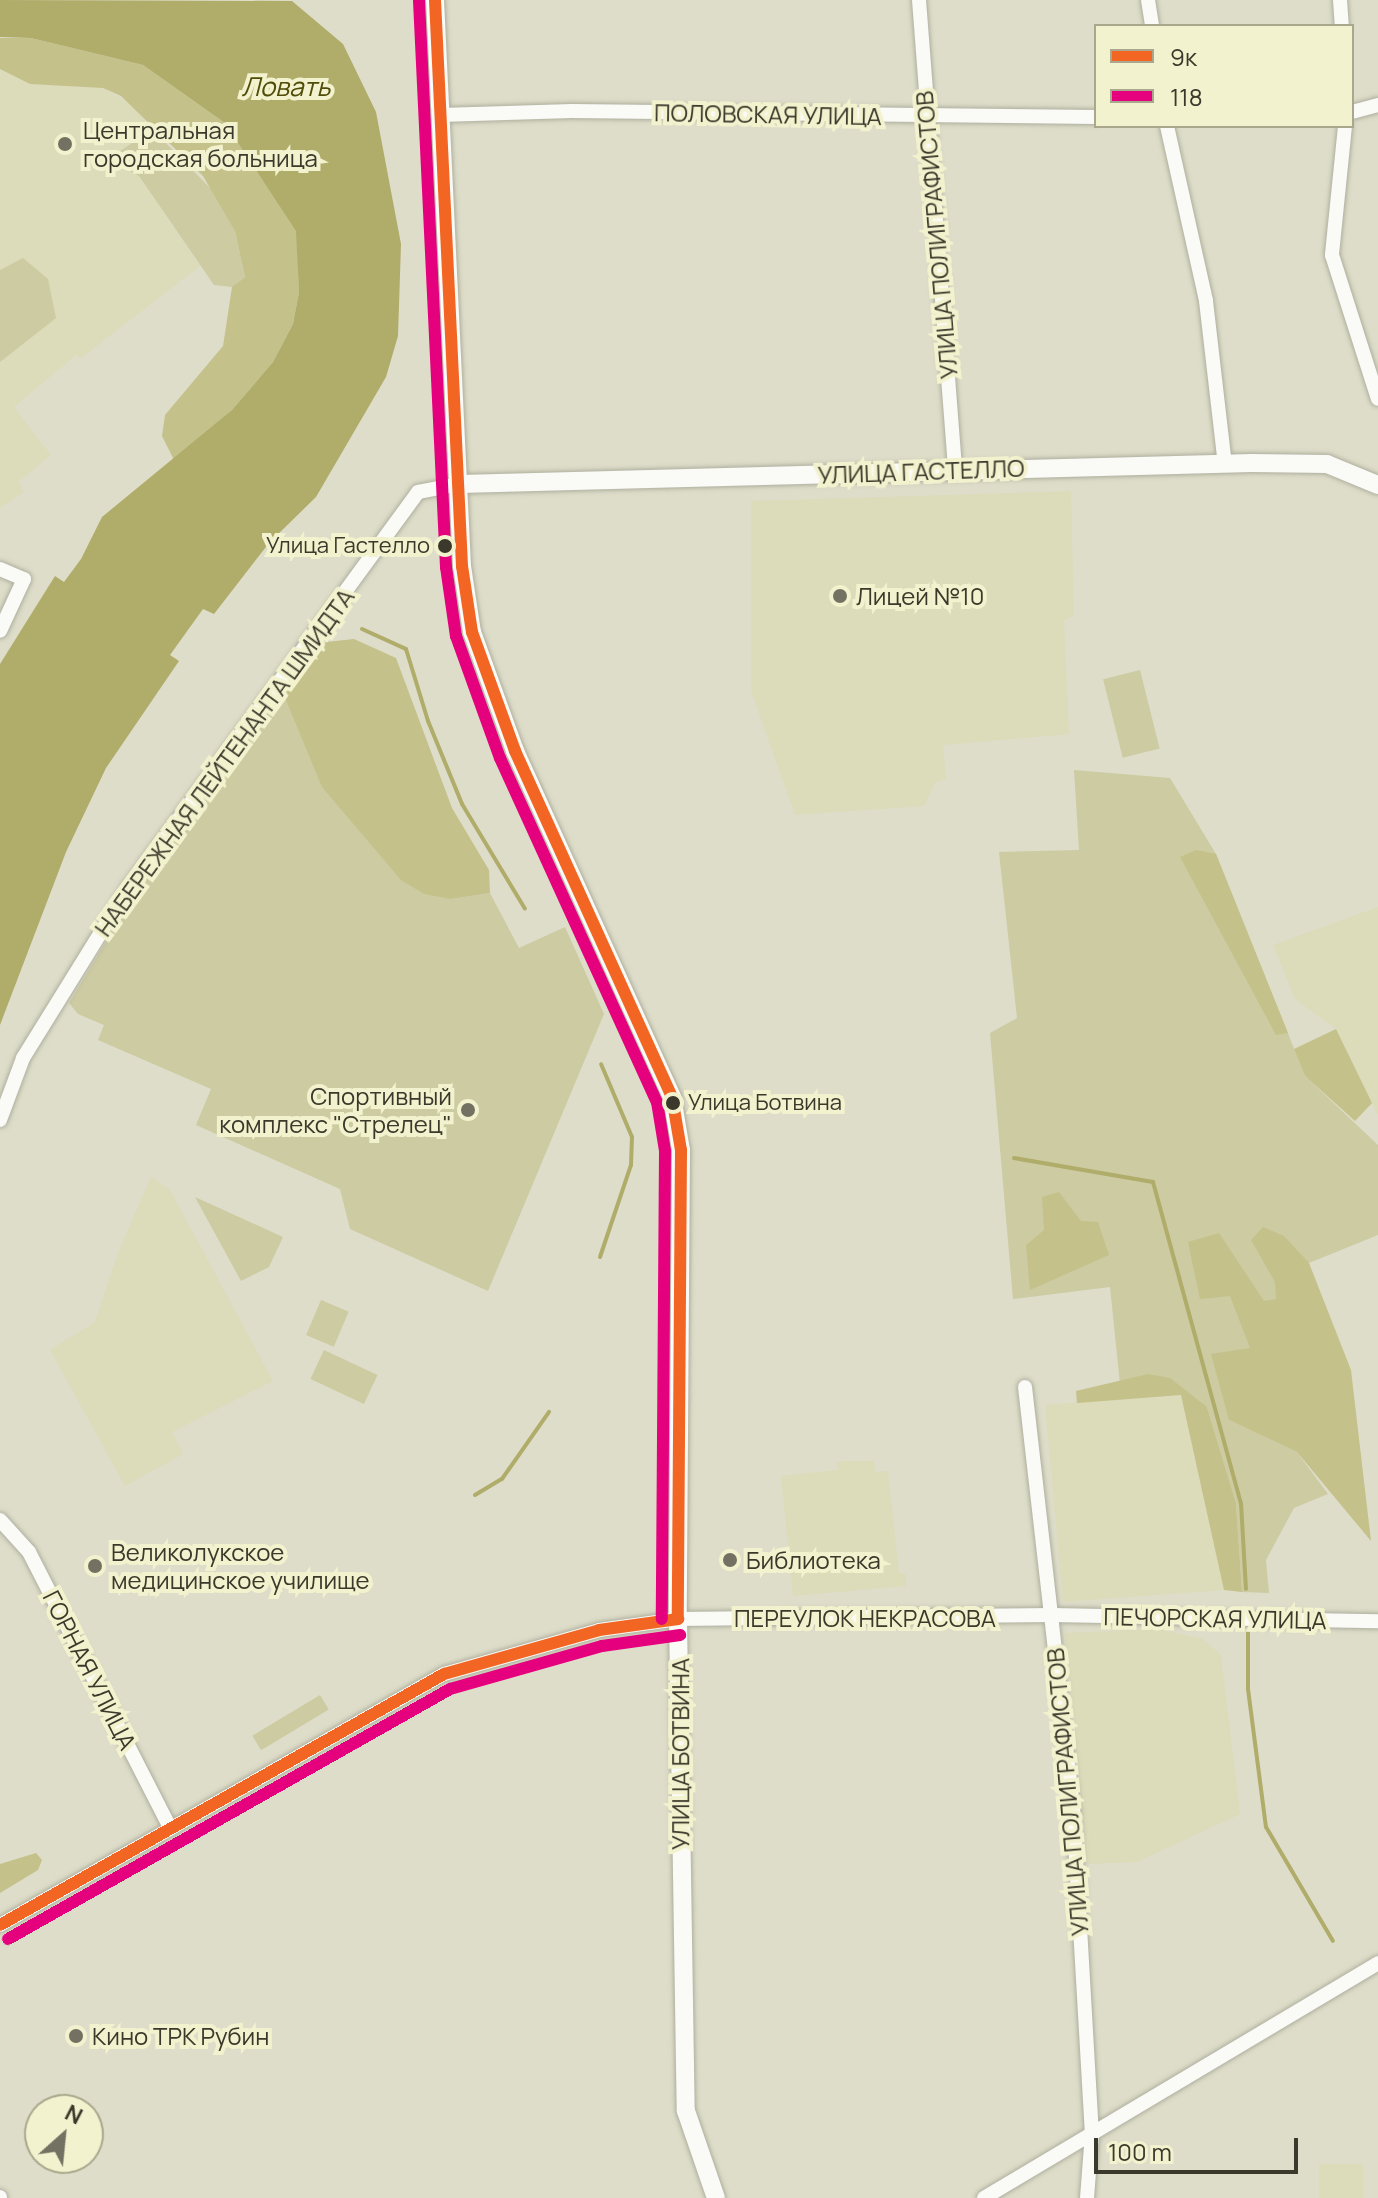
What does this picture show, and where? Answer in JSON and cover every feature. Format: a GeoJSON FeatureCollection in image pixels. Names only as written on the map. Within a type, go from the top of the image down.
{"type":"FeatureCollection","features":[{"type":"Feature","properties":{"kind":"main road","name":"УЛИЦА БОТВИНА"},"geometry":{"type":"LineString","coordinates":[[435,0],[462,566],[472,632],[515,751],[672,1097],[681,1187],[678,1619],[686,2111],[716,2198]]}},
{"type":"Feature","properties":{"kind":"main road","name":"УЛИЦА ГАСТЕЛЛО"},"geometry":{"type":"LineString","coordinates":[[460,484],[955,470],[1327,464],[1378,485]]}},
{"type":"Feature","properties":{"kind":"street","name":"УЛИЦА ПОЛИГРАФИСТОВ"},"geometry":{"type":"LineString","coordinates":[[919,0],[925,116],[955,470]]}},
{"type":"Feature","properties":{"kind":"street"},"geometry":{"type":"LineString","coordinates":[[1148,0],[1152,24]]}},
{"type":"Feature","properties":{"kind":"street"},"geometry":{"type":"LineString","coordinates":[[1340,0],[1342,24]]}},
{"type":"Feature","properties":{"kind":"street"},"geometry":{"type":"LineString","coordinates":[[1354,111],[1378,105]]}},
{"type":"Feature","properties":{"kind":"street","name":"ПОЛОВСКАЯ УЛИЦА"},"geometry":{"type":"LineString","coordinates":[[440,115],[1094,117]]}},
{"type":"Feature","properties":{"kind":"street"},"geometry":{"type":"LineString","coordinates":[[1167,128],[1206,301],[1225,464]]}},
{"type":"Feature","properties":{"kind":"street"},"geometry":{"type":"LineString","coordinates":[[1345,128],[1332,255],[1378,399]]}},
{"type":"Feature","properties":{"kind":"street","name":"НАБЕРЕЖНАЯ ЛЕЙТЕНАНТА ШМИДТА"},"geometry":{"type":"LineString","coordinates":[[0,1120],[23,1058],[129,887],[418,492],[460,484]]}},
{"type":"Feature","properties":{"kind":"street"},"geometry":{"type":"LineString","coordinates":[[0,569],[24,579],[0,631]]}},
{"type":"Feature","properties":{"kind":"street","name":"УЛИЦА ПОЛИГРАФИСТОВ"},"geometry":{"type":"LineString","coordinates":[[1025,1387],[1073,1806],[1092,2133],[1087,2198]]}},
{"type":"Feature","properties":{"kind":"street","name":"ГОРНАЯ УЛИЦА"},"geometry":{"type":"LineString","coordinates":[[0,1520],[29,1552],[170,1827]]}},
{"type":"Feature","properties":{"kind":"street","name":"ПЕРЕУЛОК НЕКРАСОВА"},"geometry":{"type":"LineString","coordinates":[[0,1925],[444,1674],[599,1630],[678,1619],[1052,1615]]}},
{"type":"Feature","properties":{"kind":"street","name":"ПЕЧОРСКАЯ УЛИЦА"},"geometry":{"type":"LineString","coordinates":[[1052,1615],[1378,1621]]}},
{"type":"Feature","properties":{"kind":"street"},"geometry":{"type":"LineString","coordinates":[[984,2198],[1378,1963]]}},
{"type":"Feature","properties":{"kind":"shaded area"},"geometry":{"type":"Polygon","coordinates":[[[0,38],[31,38],[143,65],[225,123],[297,231],[299,292],[293,324],[273,362],[232,410],[174,460],[162,436],[165,415],[223,346],[232,287],[245,277],[235,231],[203,176],[121,96],[103,88],[30,84],[0,69],[0,38]]]}},
{"type":"Feature","properties":{"kind":"shaded area"},"geometry":{"type":"Polygon","coordinates":[[[0,69],[30,84],[103,88],[129,103],[152,129],[110,159],[139,176],[200,266],[81,358],[76,355],[14,407],[51,455],[18,482],[24,492],[0,508],[0,69]]]}},
{"type":"Feature","properties":{"kind":"shaded area"},"geometry":{"type":"Polygon","coordinates":[[[152,129],[221,199],[235,231],[245,277],[232,287],[214,285],[139,176],[109,159],[152,129]]]}},
{"type":"Feature","properties":{"kind":"shaded area"},"geometry":{"type":"Polygon","coordinates":[[[23,258],[48,279],[56,318],[0,362],[0,270],[23,258]]]}},
{"type":"Feature","properties":{"kind":"shaded area","name":"Лицей №10"},"geometry":{"type":"Polygon","coordinates":[[[1071,491],[1074,615],[1064,621],[1069,734],[943,745],[946,779],[936,782],[924,806],[795,815],[751,691],[751,501],[1071,491]]]}},
{"type":"Feature","properties":{"kind":"shaded area"},"geometry":{"type":"Polygon","coordinates":[[[354,639],[396,658],[452,808],[489,870],[490,893],[451,899],[424,894],[401,880],[322,787],[283,693],[326,642],[354,639]]]}},
{"type":"Feature","properties":{"kind":"shaded area"},"geometry":{"type":"Polygon","coordinates":[[[1140,670],[1160,749],[1123,758],[1103,679],[1140,670]]]}},
{"type":"Feature","properties":{"kind":"shaded area"},"geometry":{"type":"Polygon","coordinates":[[[283,693],[301,734],[451,899],[490,893],[519,948],[565,927],[604,1014],[488,1291],[350,1229],[340,1189],[196,1125],[211,1089],[98,1040],[104,1025],[78,1014],[69,1003],[135,894],[283,693]]]}},
{"type":"Feature","properties":{"kind":"shaded area"},"geometry":{"type":"Polygon","coordinates":[[[1074,770],[1170,778],[1216,854],[1305,1076],[1378,1145],[1378,1235],[1309,1263],[1229,1420],[1297,1452],[1328,1494],[1294,1508],[1266,1560],[1269,1593],[1242,1592],[1236,1503],[1207,1407],[1148,1374],[1120,1384],[1110,1287],[1013,1299],[990,1033],[1017,1018],[999,852],[1079,850],[1074,770]]]}},
{"type":"Feature","properties":{"kind":"shaded area"},"geometry":{"type":"Polygon","coordinates":[[[1196,850],[1216,854],[1288,1033],[1276,1035],[1180,857],[1196,850]]]}},
{"type":"Feature","properties":{"kind":"shaded area"},"geometry":{"type":"Polygon","coordinates":[[[1378,907],[1378,1115],[1336,1029],[1295,999],[1273,945],[1378,907]]]}},
{"type":"Feature","properties":{"kind":"shaded area"},"geometry":{"type":"Polygon","coordinates":[[[1336,1029],[1372,1103],[1355,1121],[1305,1076],[1294,1049],[1336,1029]]]}},
{"type":"Feature","properties":{"kind":"shaded area"},"geometry":{"type":"Polygon","coordinates":[[[151,1177],[170,1190],[273,1381],[172,1432],[183,1454],[125,1486],[50,1350],[95,1322],[119,1250],[151,1177]]]}},
{"type":"Feature","properties":{"kind":"shaded area"},"geometry":{"type":"Polygon","coordinates":[[[1059,1192],[1081,1221],[1098,1222],[1109,1255],[1030,1290],[1026,1245],[1044,1230],[1042,1197],[1059,1192]]]}},
{"type":"Feature","properties":{"kind":"shaded area"},"geometry":{"type":"Polygon","coordinates":[[[195,1197],[283,1237],[269,1267],[241,1281],[195,1197]]]}},
{"type":"Feature","properties":{"kind":"shaded area"},"geometry":{"type":"Polygon","coordinates":[[[1263,1227],[1284,1236],[1309,1263],[1351,1370],[1371,1541],[1297,1452],[1229,1420],[1211,1354],[1250,1348],[1230,1296],[1200,1299],[1188,1242],[1219,1233],[1264,1301],[1276,1299],[1275,1282],[1251,1240],[1263,1227]]]}},
{"type":"Feature","properties":{"kind":"shaded area"},"geometry":{"type":"Polygon","coordinates":[[[321,1300],[349,1312],[334,1347],[306,1335],[321,1300]]]}},
{"type":"Feature","properties":{"kind":"shaded area"},"geometry":{"type":"Polygon","coordinates":[[[324,1350],[377,1375],[364,1404],[310,1379],[324,1350]]]}},
{"type":"Feature","properties":{"kind":"shaded area"},"geometry":{"type":"Polygon","coordinates":[[[1148,1374],[1170,1378],[1207,1407],[1236,1503],[1242,1592],[1224,1590],[1181,1395],[1077,1403],[1076,1391],[1148,1374]]]}},
{"type":"Feature","properties":{"kind":"shaded area"},"geometry":{"type":"Polygon","coordinates":[[[1181,1394],[1224,1590],[1063,1602],[1045,1405],[1181,1394]]]}},
{"type":"Feature","properties":{"kind":"shaded area"},"geometry":{"type":"Polygon","coordinates":[[[874,1461],[876,1472],[888,1471],[899,1573],[906,1574],[906,1586],[793,1596],[781,1476],[838,1470],[837,1462],[874,1461]]]}},
{"type":"Feature","properties":{"kind":"shaded area"},"geometry":{"type":"Polygon","coordinates":[[[1159,1629],[1203,1639],[1221,1655],[1240,1814],[1137,1862],[1087,1864],[1065,1633],[1159,1629]]]}},
{"type":"Feature","properties":{"kind":"shaded area"},"geometry":{"type":"Polygon","coordinates":[[[320,1695],[329,1710],[261,1750],[252,1736],[320,1695]]]}},
{"type":"Feature","properties":{"kind":"shaded area"},"geometry":{"type":"Polygon","coordinates":[[[36,1853],[42,1860],[38,1870],[0,1893],[0,1864],[36,1853]]]}},
{"type":"Feature","properties":{"kind":"shaded area"},"geometry":{"type":"Polygon","coordinates":[[[1319,2164],[1363,2164],[1363,2198],[1319,2198],[1319,2164]]]}},
{"type":"Feature","properties":{"kind":"water","name":"Ловать"},"geometry":{"type":"Polygon","coordinates":[[[0,0],[292,1],[343,44],[376,112],[401,244],[398,336],[386,377],[316,497],[269,543],[214,614],[203,609],[170,655],[179,661],[106,768],[66,852],[0,1025],[0,664],[55,576],[64,582],[81,559],[102,517],[232,410],[273,362],[293,324],[299,292],[296,231],[225,123],[143,65],[31,38],[0,37],[0,0]]]}},
{"type":"Feature","properties":{"kind":"waterway"},"geometry":{"type":"LineString","coordinates":[[362,629],[406,649],[428,721],[462,804],[525,909]]}},
{"type":"Feature","properties":{"kind":"waterway"},"geometry":{"type":"LineString","coordinates":[[600,1257],[631,1165],[632,1137],[601,1064]]}},
{"type":"Feature","properties":{"kind":"waterway"},"geometry":{"type":"LineString","coordinates":[[1014,1158],[1153,1182],[1241,1503],[1246,1589]]}},
{"type":"Feature","properties":{"kind":"waterway"},"geometry":{"type":"LineString","coordinates":[[475,1495],[502,1479],[549,1412]]}},
{"type":"Feature","properties":{"kind":"waterway"},"geometry":{"type":"LineString","coordinates":[[1248,1632],[1248,1689],[1266,1827],[1333,1941]]}},
{"type":"Feature","properties":{"kind":"transit line","name":"9к"},"geometry":{"type":"LineString","coordinates":[[435,0],[462,566],[472,632],[515,751],[672,1097],[681,1150],[678,1619]]}},
{"type":"Feature","properties":{"kind":"transit line","name":"118"},"geometry":{"type":"LineString","coordinates":[[419,1],[446,567],[456,636],[500,758],[657,1102],[665,1151],[662,1619]]}},
{"type":"Feature","properties":{"kind":"transit line","name":"9к"},"geometry":{"type":"LineString","coordinates":[[0,1925],[444,1674],[599,1630],[678,1619]]}},
{"type":"Feature","properties":{"kind":"transit line","name":"118"},"geometry":{"type":"LineString","coordinates":[[8,1939],[450,1689],[602,1646],[680,1635]]}},
{"type":"Feature","properties":{"kind":"place","name":"Центральная городская больница"},"geometry":{"type":"Point","coordinates":[65,144]}},
{"type":"Feature","properties":{"kind":"place","name":"Улица Гастелло"},"geometry":{"type":"Point","coordinates":[445,546]}},
{"type":"Feature","properties":{"kind":"place","name":"Лицей №10"},"geometry":{"type":"Point","coordinates":[840,596]}},
{"type":"Feature","properties":{"kind":"place","name":"Улица Ботвина"},"geometry":{"type":"Point","coordinates":[673,1103]}},
{"type":"Feature","properties":{"kind":"place","name":"Спортивный комплекс \"Стрелец\""},"geometry":{"type":"Point","coordinates":[468,1110]}},
{"type":"Feature","properties":{"kind":"place","name":"Библиотека"},"geometry":{"type":"Point","coordinates":[730,1560]}},
{"type":"Feature","properties":{"kind":"place","name":"Великолукское медицинское училище"},"geometry":{"type":"Point","coordinates":[95,1566]}},
{"type":"Feature","properties":{"kind":"place","name":"Кино ТРК Рубин"},"geometry":{"type":"Point","coordinates":[76,2036]}}]}
